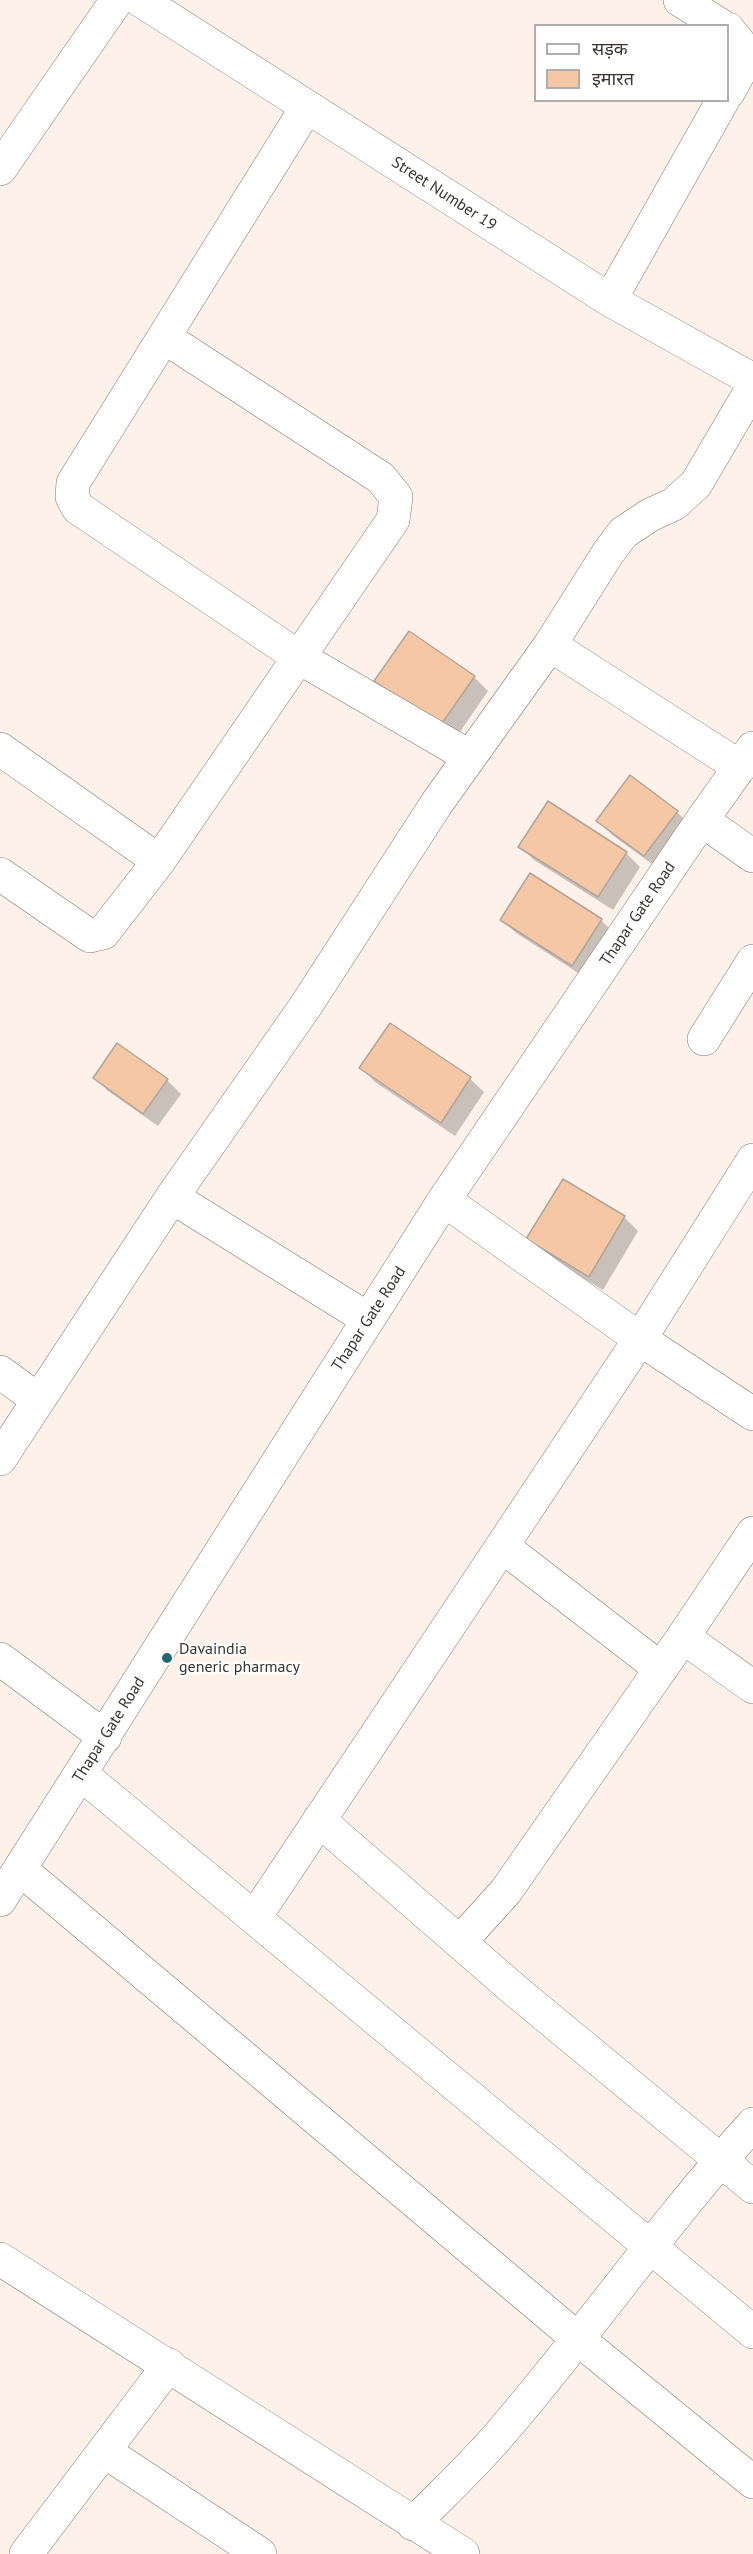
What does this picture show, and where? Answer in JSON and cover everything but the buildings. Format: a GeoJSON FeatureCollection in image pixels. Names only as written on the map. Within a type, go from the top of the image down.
{"type":"FeatureCollection","features":[{"type":"Feature","properties":{"kind":"street"},"geometry":{"type":"LineString","coordinates":[[0,169],[117,0]]}},
{"type":"Feature","properties":{"kind":"street","name":"Street Number 19"},"geometry":{"type":"LineString","coordinates":[[140,0],[609,300],[753,380]]}},
{"type":"Feature","properties":{"kind":"street"},"geometry":{"type":"LineString","coordinates":[[680,0],[719,24]]}},
{"type":"Feature","properties":{"kind":"street"},"geometry":{"type":"LineString","coordinates":[[729,30],[743,48],[741,69],[729,91]]}},
{"type":"Feature","properties":{"kind":"street"},"geometry":{"type":"LineString","coordinates":[[609,300],[722,102]]}},
{"type":"Feature","properties":{"kind":"street"},"geometry":{"type":"LineString","coordinates":[[307,107],[73,483],[72,497],[78,508],[300,658],[470,757]]}},
{"type":"Feature","properties":{"kind":"street"},"geometry":{"type":"LineString","coordinates":[[0,874],[90,936],[103,933],[159,861],[393,520],[396,497],[381,478],[164,337]]}},
{"type":"Feature","properties":{"kind":"street"},"geometry":{"type":"LineString","coordinates":[[0,1459],[37,1399],[172,1197],[305,1007],[437,803],[550,645],[623,533],[650,515],[674,504],[696,484],[753,387]]}},
{"type":"Feature","properties":{"kind":"street"},"geometry":{"type":"LineString","coordinates":[[550,645],[746,758]]}},
{"type":"Feature","properties":{"kind":"street"},"geometry":{"type":"LineString","coordinates":[[0,749],[159,861]]}},
{"type":"Feature","properties":{"kind":"street","name":"Thapar Gate Road"},"geometry":{"type":"LineString","coordinates":[[0,1900],[444,1200],[746,758]]}},
{"type":"Feature","properties":{"kind":"street"},"geometry":{"type":"LineString","coordinates":[[702,820],[753,856]]}},
{"type":"Feature","properties":{"kind":"street"},"geometry":{"type":"LineString","coordinates":[[704,1040],[753,961]]}},
{"type":"Feature","properties":{"kind":"street"},"geometry":{"type":"LineString","coordinates":[[255,1917],[640,1339],[753,1160]]}},
{"type":"Feature","properties":{"kind":"street"},"geometry":{"type":"LineString","coordinates":[[172,1197],[368,1319]]}},
{"type":"Feature","properties":{"kind":"street"},"geometry":{"type":"LineString","coordinates":[[444,1200],[640,1339],[753,1414]]}},
{"type":"Feature","properties":{"kind":"street"},"geometry":{"type":"LineString","coordinates":[[0,1372],[37,1399]]}},
{"type":"Feature","properties":{"kind":"street"},"geometry":{"type":"LineString","coordinates":[[460,1942],[506,1891],[753,1533]]}},
{"type":"Feature","properties":{"kind":"street"},"geometry":{"type":"LineString","coordinates":[[502,1546],[661,1669]]}},
{"type":"Feature","properties":{"kind":"street"},"geometry":{"type":"LineString","coordinates":[[683,1637],[753,1687]]}},
{"type":"Feature","properties":{"kind":"street"},"geometry":{"type":"LineString","coordinates":[[0,1659],[105,1737]]}},
{"type":"Feature","properties":{"kind":"street"},"geometry":{"type":"LineString","coordinates":[[81,1774],[753,2332]]}},
{"type":"Feature","properties":{"kind":"street"},"geometry":{"type":"LineString","coordinates":[[319,1820],[460,1942],[753,2187]]}},
{"type":"Feature","properties":{"kind":"street"},"geometry":{"type":"LineString","coordinates":[[20,1869],[578,2339],[753,2482]]}},
{"type":"Feature","properties":{"kind":"street"},"geometry":{"type":"LineString","coordinates":[[413,2524],[504,2430],[578,2339],[648,2247],[753,2124]]}},
{"type":"Feature","properties":{"kind":"street"},"geometry":{"type":"LineString","coordinates":[[0,2259],[463,2554]]}},
{"type":"Feature","properties":{"kind":"street"},"geometry":{"type":"LineString","coordinates":[[26,2554],[169,2365]]}},
{"type":"Feature","properties":{"kind":"street"},"geometry":{"type":"LineString","coordinates":[[104,2451],[260,2554]]}},
{"type":"Feature","properties":{"kind":"place","name":"Davaindia generic pharmacy"},"geometry":{"type":"Point","coordinates":[167,1658]}}]}
